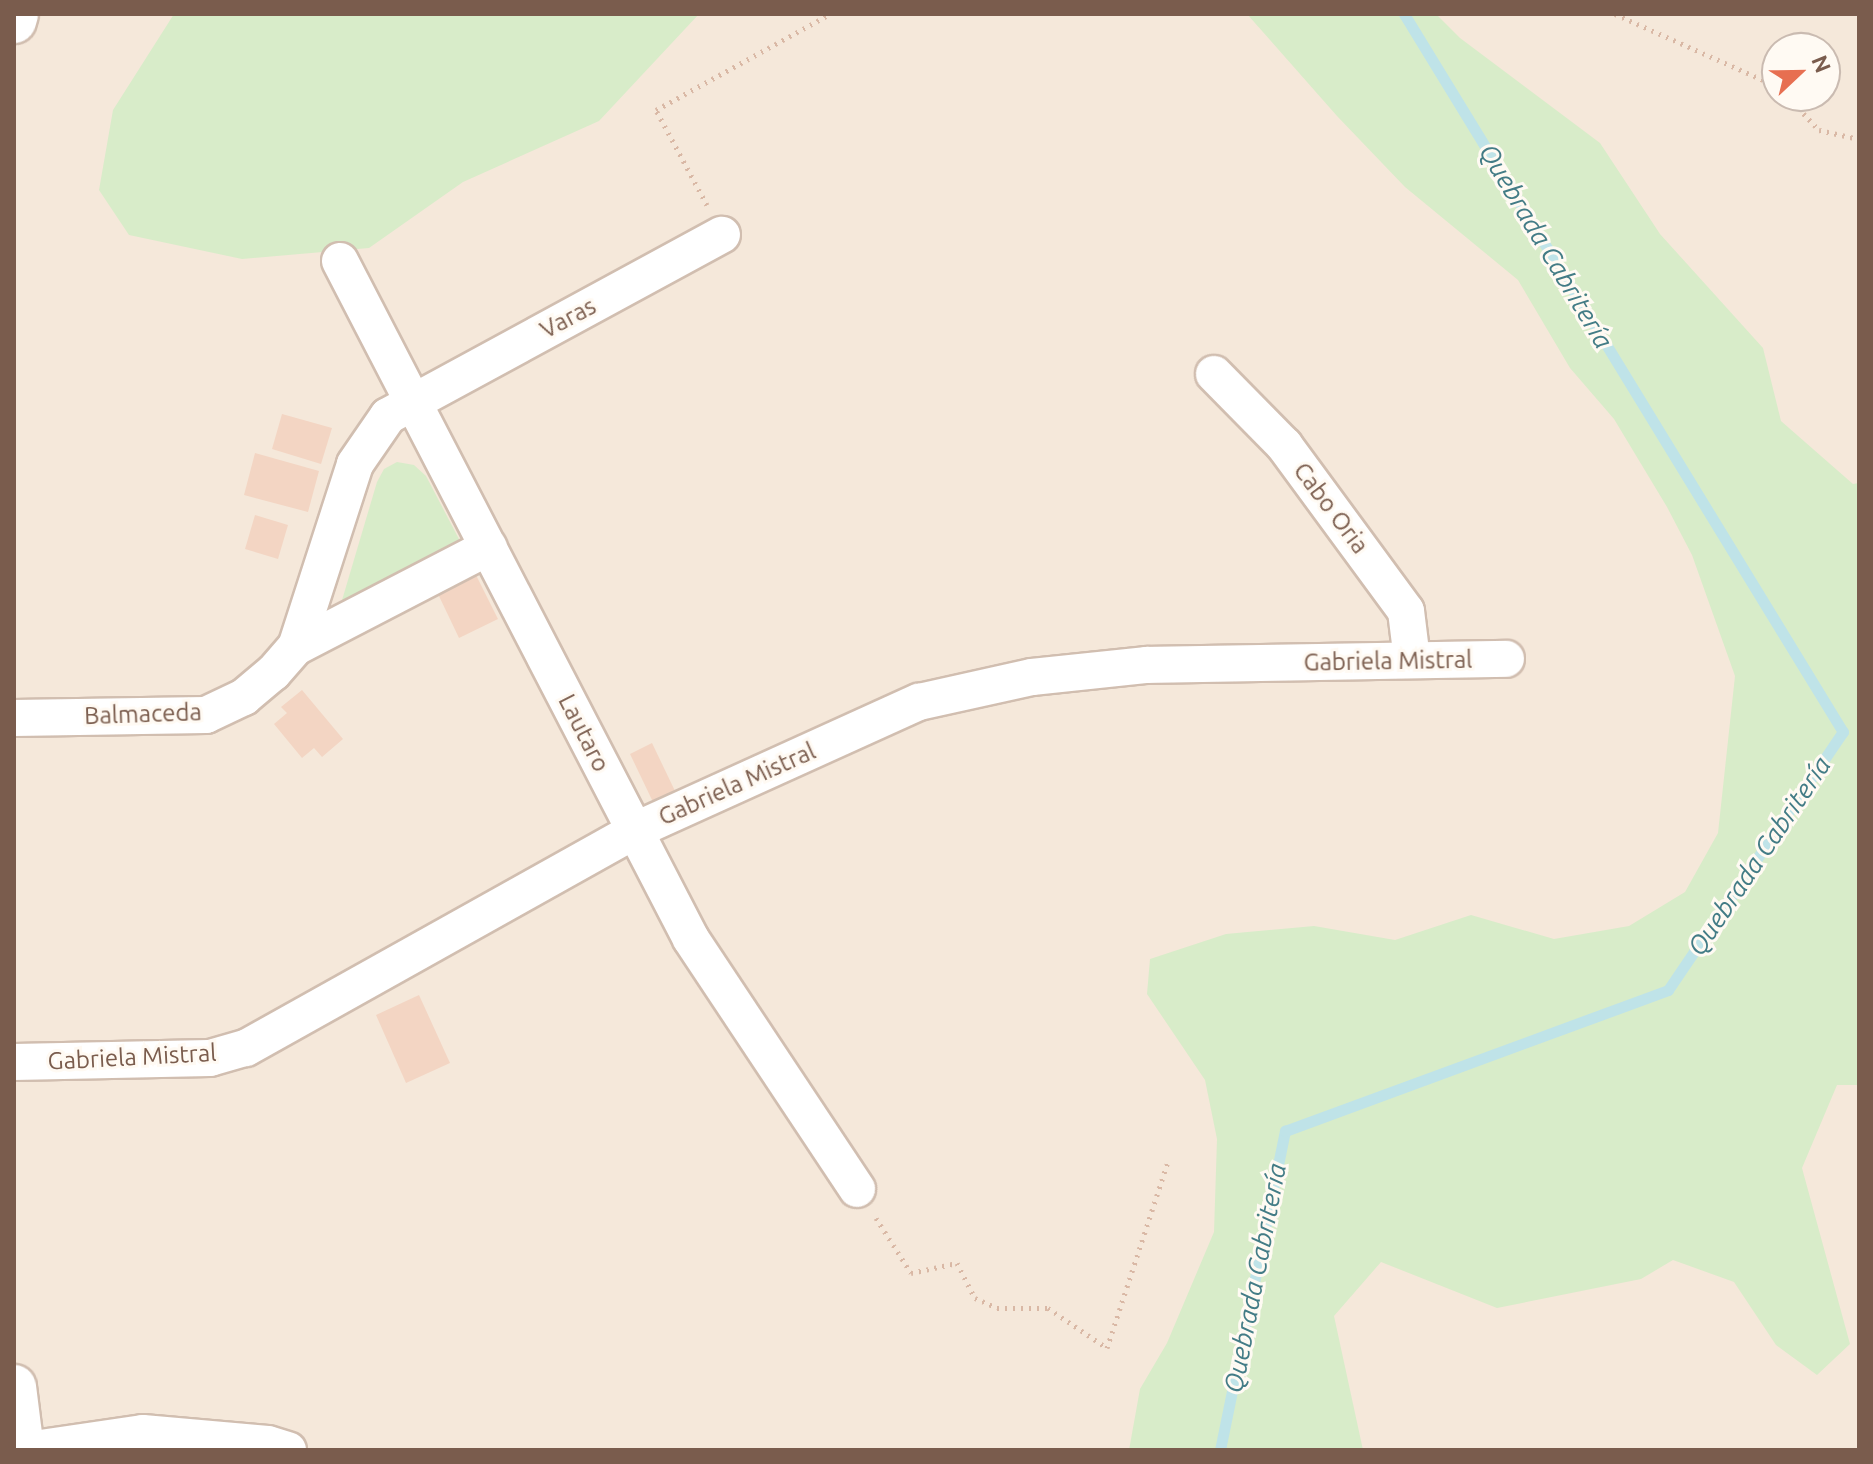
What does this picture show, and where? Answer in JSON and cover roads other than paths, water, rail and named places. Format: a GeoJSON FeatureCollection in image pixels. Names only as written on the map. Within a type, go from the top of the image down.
{"type":"FeatureCollection","features":[{"type":"Feature","properties":{"kind":"street"},"geometry":{"type":"LineString","coordinates":[[14,21],[16,14]]}},
{"type":"Feature","properties":{"kind":"street","name":"Varas"},"geometry":{"type":"LineString","coordinates":[[413,401],[722,235]]}},
{"type":"Feature","properties":{"kind":"street","name":"Lautaro"},"geometry":{"type":"LineString","coordinates":[[340,261],[634,831],[713,976],[857,1189]]}},
{"type":"Feature","properties":{"kind":"street","name":"Cabo Oria"},"geometry":{"type":"LineString","coordinates":[[1214,374],[1284,445],[1406,611],[1412,660]]}},
{"type":"Feature","properties":{"kind":"street","name":"Balmaceda"},"geometry":{"type":"LineString","coordinates":[[296,647],[355,464],[388,416],[413,401]]}},
{"type":"Feature","properties":{"kind":"street","name":"Balmaceda"},"geometry":{"type":"LineString","coordinates":[[14,718],[206,715],[244,697],[273,673],[296,647],[489,547]]}},
{"type":"Feature","properties":{"kind":"street","name":"Gabriela Mistral"},"geometry":{"type":"LineString","coordinates":[[14,1062],[210,1058],[246,1048],[634,831],[919,702],[1032,677],[1147,665],[1506,659]]}},
{"type":"Feature","properties":{"kind":"street"},"geometry":{"type":"LineString","coordinates":[[14,1387],[24,1450],[143,1433],[268,1444],[288,1450]]}},
{"type":"Feature","properties":{"kind":"waterway","name":"Quebrada Cabritería"},"geometry":{"type":"LineString","coordinates":[[1220,1450],[1285,1131],[1668,990],[1843,732],[1404,14]]}}]}
